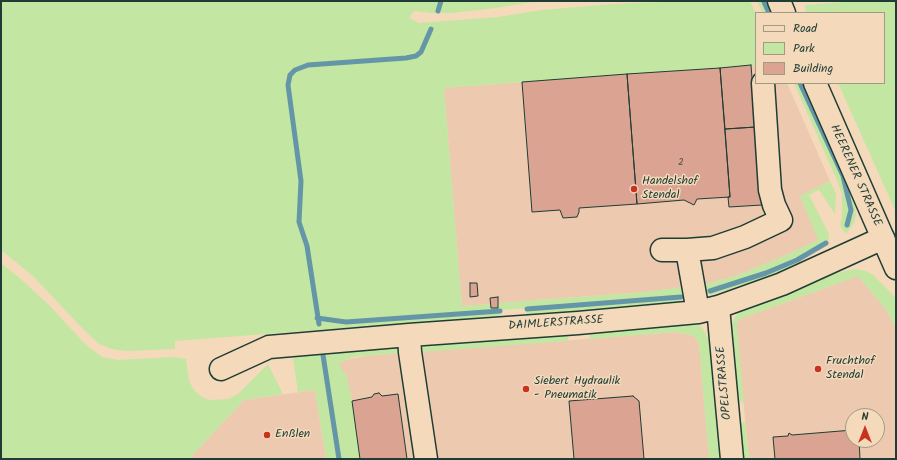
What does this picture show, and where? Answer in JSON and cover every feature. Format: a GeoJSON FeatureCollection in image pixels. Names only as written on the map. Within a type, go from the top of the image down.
{"type":"FeatureCollection","features":[{"type":"Feature","properties":{"kind":"street"},"geometry":{"type":"LineString","coordinates":[[662,250],[713,248],[745,237],[781,220],[774,205],[770,190],[763,84]]}},
{"type":"Feature","properties":{"kind":"street","name":"HEERENER STRASSE"},"geometry":{"type":"LineString","coordinates":[[815,84],[896,268]]}},
{"type":"Feature","properties":{"kind":"street","name":"DAIMLERSTRASSE"},"geometry":{"type":"LineString","coordinates":[[221,369],[269,347],[578,323],[708,309],[782,284],[883,238]]}},
{"type":"Feature","properties":{"kind":"street","name":"OPELSTRASSE"},"geometry":{"type":"LineString","coordinates":[[687,250],[708,309],[732,459]]}},
{"type":"Feature","properties":{"kind":"street"},"geometry":{"type":"LineString","coordinates":[[409,335],[410,352],[426,459]]}},
{"type":"Feature","properties":{"kind":"shaded area","name":"Handelshof Stendal"},"geometry":{"type":"Polygon","coordinates":[[[755,65],[755,84],[787,84],[830,181],[800,196],[819,240],[738,275],[703,285],[645,292],[498,303],[497,298],[491,304],[462,306],[444,88],[755,65]]]}},
{"type":"Feature","properties":{"kind":"shaded area","name":"Fruchthof Stendal"},"geometry":{"type":"Polygon","coordinates":[[[858,276],[887,311],[896,328],[896,459],[749,459],[737,335],[738,321],[858,276]]]}},
{"type":"Feature","properties":{"kind":"shaded area","name":"Siebert Hydraulik - Pneumatik"},"geometry":{"type":"Polygon","coordinates":[[[676,332],[694,336],[699,344],[709,459],[360,459],[347,377],[338,364],[345,360],[366,356],[676,332]]]}},
{"type":"Feature","properties":{"kind":"shaded area","name":"Enßlen"},"geometry":{"type":"Polygon","coordinates":[[[315,390],[326,459],[189,459],[244,400],[315,390]]]}},
{"type":"Feature","properties":{"kind":"green space"},"geometry":{"type":"Polygon","coordinates":[[[1,1],[538,1],[452,13],[414,11],[409,18],[419,23],[498,17],[542,10],[613,4],[686,1],[750,1],[755,12],[755,65],[444,88],[462,306],[491,304],[491,308],[498,308],[498,303],[645,292],[681,287],[683,295],[682,299],[678,303],[527,315],[525,308],[501,310],[500,316],[175,341],[175,349],[126,351],[112,349],[99,344],[34,277],[1,250],[1,1]]]}},
{"type":"Feature","properties":{"kind":"green space"},"geometry":{"type":"Polygon","coordinates":[[[757,1],[771,1],[776,12],[762,12],[757,1]]]}},
{"type":"Feature","properties":{"kind":"green space"},"geometry":{"type":"Polygon","coordinates":[[[858,1],[896,1],[896,212],[838,84],[885,84],[885,12],[806,12],[805,5],[858,1]]]}},
{"type":"Feature","properties":{"kind":"green space"},"geometry":{"type":"Polygon","coordinates":[[[794,84],[807,84],[853,197],[856,215],[854,223],[846,234],[840,225],[842,218],[842,194],[794,84]]]}},
{"type":"Feature","properties":{"kind":"green space"},"geometry":{"type":"Polygon","coordinates":[[[830,181],[836,194],[835,214],[819,190],[809,195],[829,234],[826,245],[797,263],[768,277],[710,295],[704,289],[703,285],[738,275],[818,240],[800,196],[830,181]]]}},
{"type":"Feature","properties":{"kind":"green space"},"geometry":{"type":"Polygon","coordinates":[[[1,263],[50,306],[85,344],[102,357],[118,360],[174,357],[186,359],[189,381],[194,390],[202,397],[209,400],[228,399],[238,394],[268,364],[283,394],[244,400],[189,459],[1,459],[1,263]]]}},
{"type":"Feature","properties":{"kind":"green space"},"geometry":{"type":"Polygon","coordinates":[[[856,269],[866,271],[873,275],[894,296],[896,300],[896,328],[887,311],[858,276],[743,318],[738,321],[737,325],[744,403],[737,401],[730,327],[737,314],[742,309],[825,276],[856,269]]]}},
{"type":"Feature","properties":{"kind":"green space"},"geometry":{"type":"Polygon","coordinates":[[[687,322],[698,324],[708,338],[711,353],[721,459],[709,459],[699,344],[694,336],[676,332],[589,339],[591,332],[687,322]]]}},
{"type":"Feature","properties":{"kind":"green space"},"geometry":{"type":"Polygon","coordinates":[[[568,334],[568,341],[422,352],[423,345],[568,334]]]}},
{"type":"Feature","properties":{"kind":"green space"},"geometry":{"type":"Polygon","coordinates":[[[399,345],[401,353],[354,357],[339,364],[347,377],[360,459],[326,459],[315,390],[298,392],[293,359],[297,354],[399,345]]]}},
{"type":"Feature","properties":{"kind":"green space"},"geometry":{"type":"Polygon","coordinates":[[[745,422],[749,459],[740,459],[738,426],[740,423],[745,422]]]}},
{"type":"Feature","properties":{"kind":"building"},"geometry":{"type":"Polygon","coordinates":[[[751,65],[756,127],[725,129],[720,68],[751,65]]]}},
{"type":"Feature","properties":{"kind":"building"},"geometry":{"type":"Polygon","coordinates":[[[720,68],[730,197],[697,199],[694,205],[684,200],[637,204],[627,74],[720,68]]]}},
{"type":"Feature","properties":{"kind":"building"},"geometry":{"type":"Polygon","coordinates":[[[627,74],[637,204],[579,208],[577,217],[563,218],[560,210],[532,212],[522,82],[627,74]]]}},
{"type":"Feature","properties":{"kind":"building"},"geometry":{"type":"Polygon","coordinates":[[[756,127],[762,205],[729,207],[728,197],[730,197],[725,129],[756,127]]]}},
{"type":"Feature","properties":{"kind":"building"},"geometry":{"type":"Polygon","coordinates":[[[470,283],[477,283],[478,296],[470,297],[470,283]]]}},
{"type":"Feature","properties":{"kind":"building"},"geometry":{"type":"Polygon","coordinates":[[[498,297],[498,308],[491,308],[490,298],[498,297]]]}},
{"type":"Feature","properties":{"kind":"building"},"geometry":{"type":"Polygon","coordinates":[[[379,393],[382,396],[398,394],[407,459],[360,459],[352,401],[372,397],[374,394],[379,393]]]}},
{"type":"Feature","properties":{"kind":"building"},"geometry":{"type":"Polygon","coordinates":[[[633,396],[639,401],[644,459],[574,459],[569,401],[633,396]]]}},
{"type":"Feature","properties":{"kind":"building"},"geometry":{"type":"Polygon","coordinates":[[[845,431],[845,448],[859,448],[860,459],[775,459],[773,437],[788,436],[789,433],[792,435],[845,431]]]}},
{"type":"Feature","properties":{"kind":"waterway"},"geometry":{"type":"LineString","coordinates":[[438,11],[441,1]]}},
{"type":"Feature","properties":{"kind":"waterway"},"geometry":{"type":"LineString","coordinates":[[764,2],[769,12]]}},
{"type":"Feature","properties":{"kind":"waterway"},"geometry":{"type":"LineString","coordinates":[[319,324],[307,246],[299,222],[301,181],[288,85],[290,75],[295,70],[308,65],[416,56],[421,52],[431,29]]}},
{"type":"Feature","properties":{"kind":"waterway"},"geometry":{"type":"LineString","coordinates":[[800,84],[843,176],[851,210],[847,225]]}},
{"type":"Feature","properties":{"kind":"waterway"},"geometry":{"type":"LineString","coordinates":[[710,291],[766,273],[797,260],[826,243]]}},
{"type":"Feature","properties":{"kind":"waterway"},"geometry":{"type":"LineString","coordinates":[[527,309],[681,297]]}},
{"type":"Feature","properties":{"kind":"waterway"},"geometry":{"type":"LineString","coordinates":[[317,318],[346,322],[500,311]]}},
{"type":"Feature","properties":{"kind":"waterway"},"geometry":{"type":"LineString","coordinates":[[323,355],[339,459]]}},
{"type":"Feature","properties":{"kind":"place","name":"Handelshof Stendal"},"geometry":{"type":"Point","coordinates":[634,189]}},
{"type":"Feature","properties":{"kind":"place","name":"Fruchthof Stendal"},"geometry":{"type":"Point","coordinates":[818,369]}},
{"type":"Feature","properties":{"kind":"place","name":"Siebert Hydraulik - Pneumatik"},"geometry":{"type":"Point","coordinates":[526,389]}},
{"type":"Feature","properties":{"kind":"place","name":"Enßlen"},"geometry":{"type":"Point","coordinates":[267,435]}}]}
